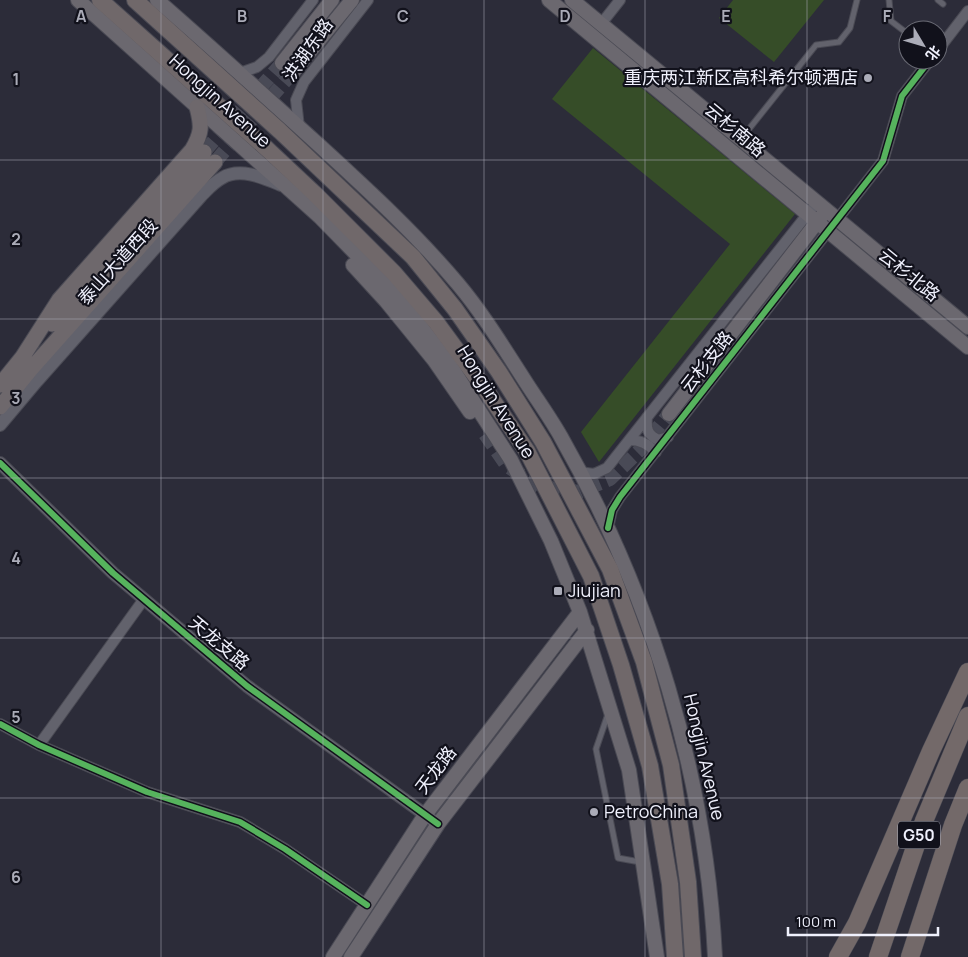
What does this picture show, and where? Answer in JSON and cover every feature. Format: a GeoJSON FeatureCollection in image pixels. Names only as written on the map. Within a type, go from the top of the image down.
{"type":"FeatureCollection","features":[{"type":"Feature","properties":{"kind":"highway","name":"Hongjin Avenue"},"geometry":{"type":"LineString","coordinates":[[100,0],[267,149],[394,273],[436,322],[483,386],[527,451],[591,576],[621,665],[650,766],[670,884],[675,957]]}},
{"type":"Feature","properties":{"kind":"highway","name":"Hongjin Avenue"},"geometry":{"type":"LineString","coordinates":[[135,0],[280,131],[413,257],[455,309],[499,372],[543,442],[610,569],[644,662],[671,765],[688,882],[692,957]]}},
{"type":"Feature","properties":{"kind":"highway"},"geometry":{"type":"LineString","coordinates":[[838,957],[857,923],[883,866],[968,672]]}},
{"type":"Feature","properties":{"kind":"highway","name":"G50"},"geometry":{"type":"LineString","coordinates":[[878,957],[924,821],[968,716]]}},
{"type":"Feature","properties":{"kind":"highway","name":"G50"},"geometry":{"type":"LineString","coordinates":[[910,957],[953,825],[968,788]]}},
{"type":"Feature","properties":{"kind":"highway"},"geometry":{"type":"LineString","coordinates":[[847,957],[883,866]]}},
{"type":"Feature","properties":{"kind":"main road","name":"Hongjin Avenue"},"geometry":{"type":"LineString","coordinates":[[78,0],[320,218],[399,298],[448,362],[511,460],[551,541],[580,612],[629,770],[657,957]]}},
{"type":"Feature","properties":{"kind":"main road","name":"Hongjin Avenue"},"geometry":{"type":"LineString","coordinates":[[157,0],[366,188],[422,243],[461,288],[494,331],[556,428],[608,528],[657,653],[675,712],[700,826],[715,957]]}},
{"type":"Feature","properties":{"kind":"main road","name":"洪湖东路"},"geometry":{"type":"LineString","coordinates":[[282,63],[332,0]]}},
{"type":"Feature","properties":{"kind":"main road","name":"洪湖东路"},"geometry":{"type":"LineString","coordinates":[[293,72],[352,0]]}},
{"type":"Feature","properties":{"kind":"main road","name":"云杉南路"},"geometry":{"type":"LineString","coordinates":[[549,0],[817,223]]}},
{"type":"Feature","properties":{"kind":"main road","name":"云杉南路"},"geometry":{"type":"LineString","coordinates":[[572,0],[826,210]]}},
{"type":"Feature","properties":{"kind":"main road"},"geometry":{"type":"LineString","coordinates":[[20,361],[59,300],[192,150],[200,137],[202,124],[197,108]]}},
{"type":"Feature","properties":{"kind":"main road","name":"泰山大道西段"},"geometry":{"type":"LineString","coordinates":[[0,385],[209,157],[0,407]]}},
{"type":"Feature","properties":{"kind":"main road"},"geometry":{"type":"LineString","coordinates":[[669,414],[826,210]]}},
{"type":"Feature","properties":{"kind":"main road","name":"云杉北路"},"geometry":{"type":"LineString","coordinates":[[826,210],[968,327]]}},
{"type":"Feature","properties":{"kind":"main road"},"geometry":{"type":"LineString","coordinates":[[320,218],[336,246],[386,301],[434,360],[485,434]]}},
{"type":"Feature","properties":{"kind":"main road","name":"云杉北路"},"geometry":{"type":"LineString","coordinates":[[817,223],[968,347]]}},
{"type":"Feature","properties":{"kind":"main road","name":"天龙路"},"geometry":{"type":"LineString","coordinates":[[333,957],[425,815],[580,612]]}},
{"type":"Feature","properties":{"kind":"main road","name":"天龙路"},"geometry":{"type":"LineString","coordinates":[[351,957],[438,824],[586,630]]}},
{"type":"Feature","properties":{"kind":"street","name":"洪湖东路"},"geometry":{"type":"LineString","coordinates":[[240,73],[257,67],[269,57],[313,0]]}},
{"type":"Feature","properties":{"kind":"street","name":"洪湖东路"},"geometry":{"type":"LineString","coordinates":[[299,127],[296,100],[304,82],[368,0]]}},
{"type":"Feature","properties":{"kind":"street"},"geometry":{"type":"LineString","coordinates":[[601,24],[620,0]]}},
{"type":"Feature","properties":{"kind":"street"},"geometry":{"type":"LineString","coordinates":[[948,37],[968,10]]}},
{"type":"Feature","properties":{"kind":"street"},"geometry":{"type":"LineString","coordinates":[[826,210],[883,160],[902,96],[922,70]]}},
{"type":"Feature","properties":{"kind":"street","name":"泰山大道西段"},"geometry":{"type":"LineString","coordinates":[[0,425],[36,381],[201,196],[222,177],[239,173],[260,176],[286,187]]}},
{"type":"Feature","properties":{"kind":"street","name":"云杉支路"},"geometry":{"type":"LineString","coordinates":[[579,472],[594,474],[607,468],[647,417],[817,223]]}},
{"type":"Feature","properties":{"kind":"street","name":"云杉支路"},"geometry":{"type":"LineString","coordinates":[[608,528],[612,510],[668,437],[817,223]]}},
{"type":"Feature","properties":{"kind":"street"},"geometry":{"type":"LineString","coordinates":[[647,417],[646,428],[650,435],[658,440],[668,437]]}},
{"type":"Feature","properties":{"kind":"street"},"geometry":{"type":"LineString","coordinates":[[629,440],[639,440],[656,452]]}},
{"type":"Feature","properties":{"kind":"street","name":"天龙支路"},"geometry":{"type":"LineString","coordinates":[[0,463],[113,573],[247,686],[438,824]]}},
{"type":"Feature","properties":{"kind":"street"},"geometry":{"type":"LineString","coordinates":[[39,745],[144,599]]}},
{"type":"Feature","properties":{"kind":"street"},"geometry":{"type":"LineString","coordinates":[[0,724],[39,745],[147,792],[240,822],[285,849],[367,905]]}},
{"type":"Feature","properties":{"kind":"lane"},"geometry":{"type":"LineString","coordinates":[[740,139],[816,45],[839,42],[850,28],[857,0]]}},
{"type":"Feature","properties":{"kind":"lane"},"geometry":{"type":"LineString","coordinates":[[889,0],[891,20],[898,26]]}},
{"type":"Feature","properties":{"kind":"lane"},"geometry":{"type":"LineString","coordinates":[[610,709],[596,749],[618,858],[642,862]]}},
{"type":"Feature","properties":{"kind":"green space"},"geometry":{"type":"Polygon","coordinates":[[[733,0],[824,0],[774,62],[719,18],[733,0]]]}},
{"type":"Feature","properties":{"kind":"green space"},"geometry":{"type":"Polygon","coordinates":[[[593,48],[795,214],[599,462],[581,432],[730,244],[552,99],[593,48]]]}},
{"type":"Feature","properties":{"kind":"tunnel"},"geometry":{"type":"LineString","coordinates":[[204,152],[282,63]]}},
{"type":"Feature","properties":{"kind":"tunnel"},"geometry":{"type":"LineString","coordinates":[[215,162],[293,72]]}},
{"type":"Feature","properties":{"kind":"tunnel"},"geometry":{"type":"LineString","coordinates":[[485,434],[507,466],[540,487],[579,492],[610,479],[639,451],[669,414]]}},
{"type":"Feature","properties":{"kind":"cycle path"},"geometry":{"type":"LineString","coordinates":[[608,528],[612,510],[620,497],[883,161],[902,96],[922,70]]}},
{"type":"Feature","properties":{"kind":"cycle path"},"geometry":{"type":"LineString","coordinates":[[0,463],[113,573],[247,686],[438,824]]}},
{"type":"Feature","properties":{"kind":"cycle path"},"geometry":{"type":"LineString","coordinates":[[0,724],[39,745],[147,792],[240,822],[285,849],[367,905]]}},
{"type":"Feature","properties":{"kind":"place","name":"重庆两江新区高科希尔顿酒店"},"geometry":{"type":"Point","coordinates":[868,78]}},
{"type":"Feature","properties":{"kind":"place","name":"Jiujian"},"geometry":{"type":"Point","coordinates":[558,591]}},
{"type":"Feature","properties":{"kind":"place","name":"PetroChina"},"geometry":{"type":"Point","coordinates":[594,812]}}]}
